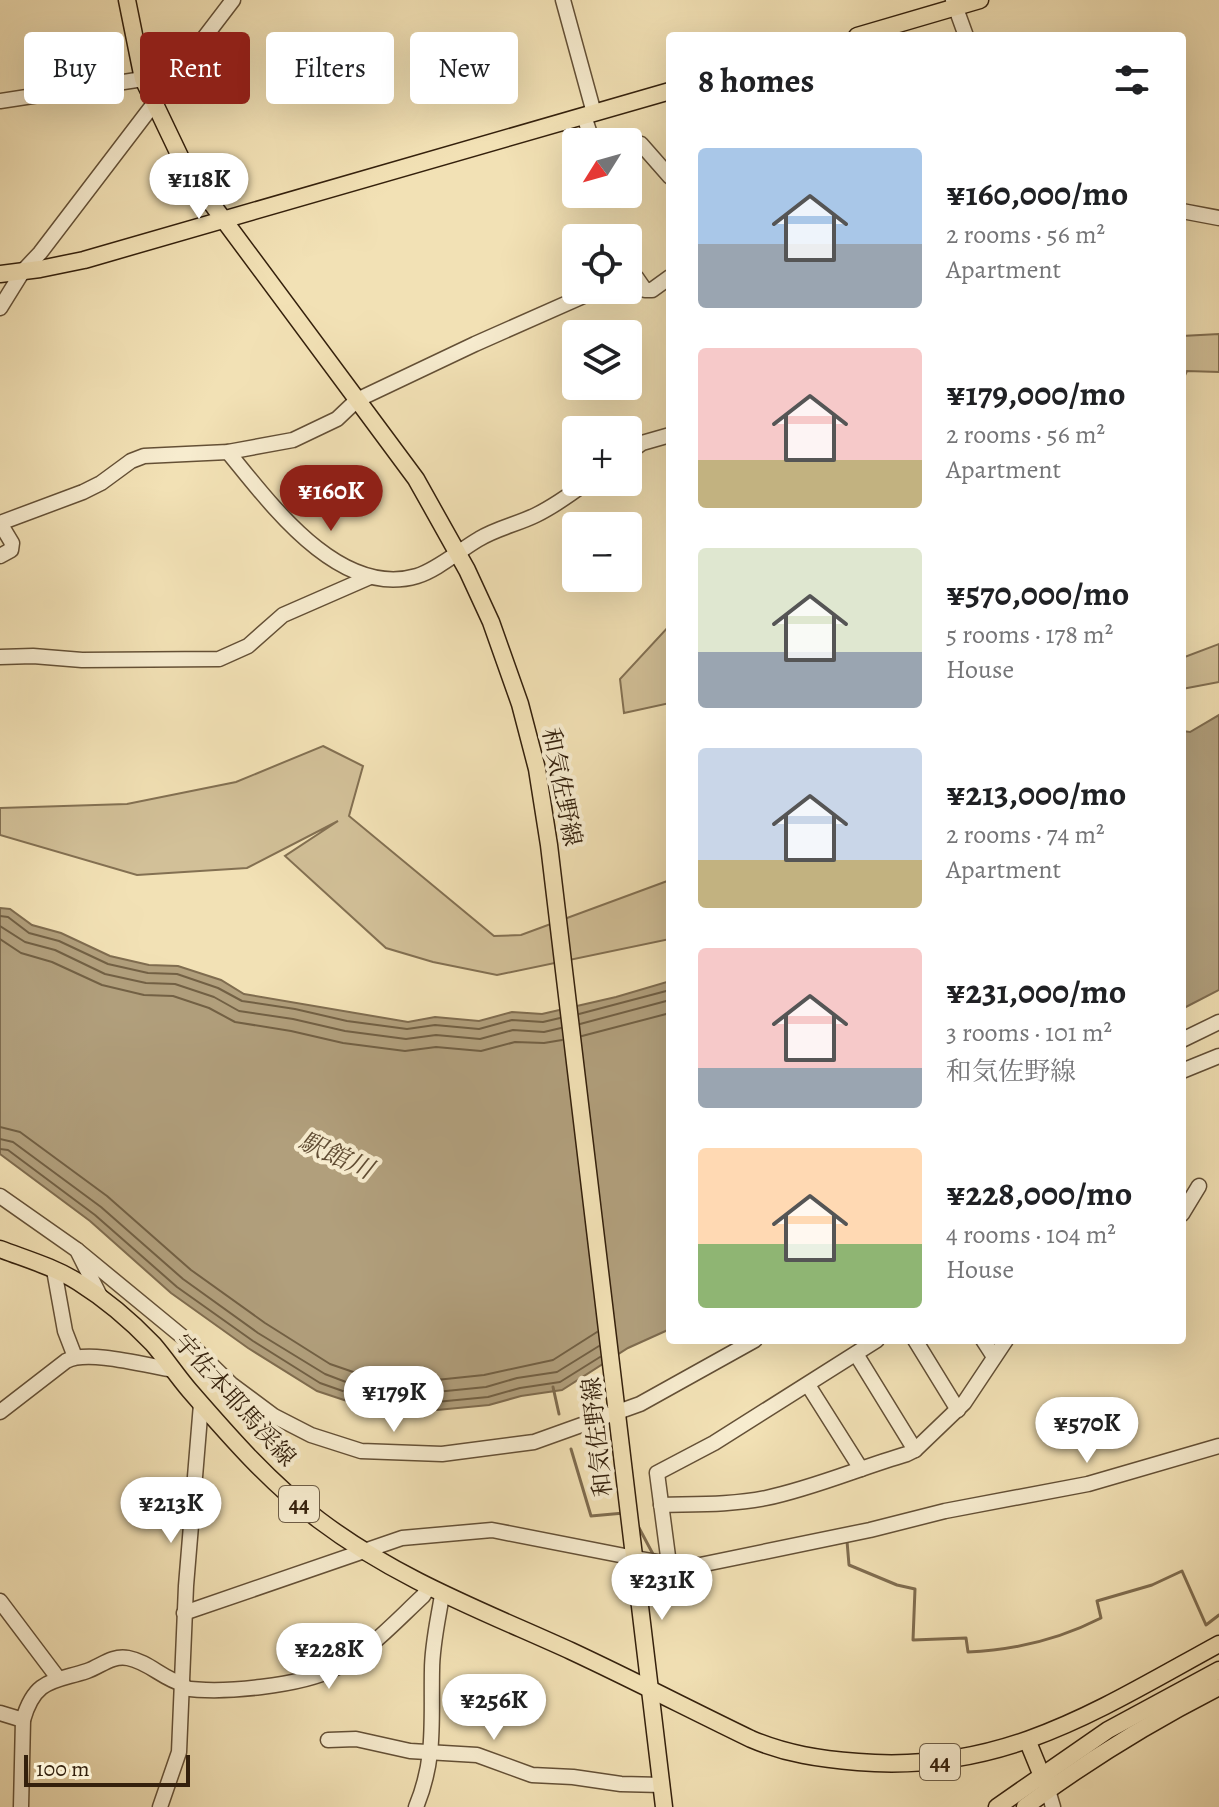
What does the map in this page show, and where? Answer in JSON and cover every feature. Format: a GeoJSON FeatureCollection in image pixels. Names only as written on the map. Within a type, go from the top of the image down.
{"type":"FeatureCollection","features":[{"type":"Feature","properties":{"kind":"main road","name":"和気佐野線"},"geometry":{"type":"LineString","coordinates":[[127,0],[140,64]]}},
{"type":"Feature","properties":{"kind":"main road"},"geometry":{"type":"LineString","coordinates":[[869,32],[954,4],[980,0]]}},
{"type":"Feature","properties":{"kind":"main road"},"geometry":{"type":"LineString","coordinates":[[0,274],[84,260],[666,92]]}},
{"type":"Feature","properties":{"kind":"main road","name":"和気佐野線"},"geometry":{"type":"LineString","coordinates":[[154,104],[186,169],[416,479],[457,551],[496,634],[529,736],[546,821],[650,1690]]}},
{"type":"Feature","properties":{"kind":"main road","name":"宇佐本耶馬渓線"},"geometry":{"type":"LineString","coordinates":[[0,1249],[54,1270],[102,1299],[141,1333],[244,1452],[300,1504],[364,1550],[435,1591],[571,1651],[766,1745],[828,1760],[893,1764],[982,1755],[1028,1742],[1085,1717],[1219,1644]]}},
{"type":"Feature","properties":{"kind":"main road"},"geometry":{"type":"LineString","coordinates":[[1025,1807],[1044,1782],[1108,1730],[1219,1670]]}},
{"type":"Feature","properties":{"kind":"main road"},"geometry":{"type":"LineString","coordinates":[[997,1807],[1219,1687]]}},
{"type":"Feature","properties":{"kind":"main road"},"geometry":{"type":"LineString","coordinates":[[650,1690],[664,1807]]}},
{"type":"Feature","properties":{"kind":"main road"},"geometry":{"type":"LineString","coordinates":[[1028,1742],[1044,1782]]}},
{"type":"Feature","properties":{"kind":"street"},"geometry":{"type":"LineString","coordinates":[[208,32],[233,0]]}},
{"type":"Feature","properties":{"kind":"street"},"geometry":{"type":"LineString","coordinates":[[563,0],[591,128]]}},
{"type":"Feature","properties":{"kind":"street"},"geometry":{"type":"LineString","coordinates":[[954,4],[964,32]]}},
{"type":"Feature","properties":{"kind":"street"},"geometry":{"type":"LineString","coordinates":[[0,101],[140,79]]}},
{"type":"Feature","properties":{"kind":"street"},"geometry":{"type":"LineString","coordinates":[[0,308],[23,271],[40,253],[152,104]]}},
{"type":"Feature","properties":{"kind":"street"},"geometry":{"type":"LineString","coordinates":[[642,145],[666,172]]}},
{"type":"Feature","properties":{"kind":"street"},"geometry":{"type":"LineString","coordinates":[[1188,211],[1219,218]]}},
{"type":"Feature","properties":{"kind":"street"},"geometry":{"type":"LineString","coordinates":[[642,286],[645,290],[652,290],[666,280]]}},
{"type":"Feature","properties":{"kind":"street"},"geometry":{"type":"LineString","coordinates":[[0,556],[11,550],[12,543],[0,523],[83,492],[131,461],[144,456],[228,452],[293,440],[337,419],[357,400],[565,304]]}},
{"type":"Feature","properties":{"kind":"street"},"geometry":{"type":"LineString","coordinates":[[642,443],[666,436]]}},
{"type":"Feature","properties":{"kind":"street"},"geometry":{"type":"LineString","coordinates":[[228,452],[298,533],[336,561],[370,577],[419,576],[457,551],[495,531],[533,517],[565,496]]}},
{"type":"Feature","properties":{"kind":"street"},"geometry":{"type":"LineString","coordinates":[[0,657],[219,659],[248,646],[283,615],[370,577]]}},
{"type":"Feature","properties":{"kind":"street"},"geometry":{"type":"LineString","coordinates":[[1186,1038],[1219,1022]]}},
{"type":"Feature","properties":{"kind":"street"},"geometry":{"type":"LineString","coordinates":[[1186,1069],[1219,1056]]}},
{"type":"Feature","properties":{"kind":"street"},"geometry":{"type":"LineString","coordinates":[[1186,1207],[1199,1186]]}},
{"type":"Feature","properties":{"kind":"street"},"geometry":{"type":"LineString","coordinates":[[0,1196],[77,1250],[184,1338],[252,1400],[291,1426],[361,1451],[442,1454],[534,1442],[618,1410],[749,1344]]}},
{"type":"Feature","properties":{"kind":"street"},"geometry":{"type":"LineString","coordinates":[[77,1250],[102,1299]]}},
{"type":"Feature","properties":{"kind":"street"},"geometry":{"type":"LineString","coordinates":[[54,1270],[62,1318],[75,1357]]}},
{"type":"Feature","properties":{"kind":"street"},"geometry":{"type":"LineString","coordinates":[[669,1564],[657,1473],[714,1443],[871,1344]]}},
{"type":"Feature","properties":{"kind":"street"},"geometry":{"type":"LineString","coordinates":[[917,1344],[958,1410]]}},
{"type":"Feature","properties":{"kind":"street"},"geometry":{"type":"LineString","coordinates":[[986,1344],[994,1357]]}},
{"type":"Feature","properties":{"kind":"street"},"geometry":{"type":"LineString","coordinates":[[661,1505],[723,1504],[766,1498],[915,1450],[958,1410],[1003,1344]]}},
{"type":"Feature","properties":{"kind":"street"},"geometry":{"type":"LineString","coordinates":[[856,1354],[915,1450]]}},
{"type":"Feature","properties":{"kind":"street"},"geometry":{"type":"LineString","coordinates":[[1,1409],[75,1357],[174,1370]]}},
{"type":"Feature","properties":{"kind":"street"},"geometry":{"type":"LineString","coordinates":[[808,1385],[861,1469]]}},
{"type":"Feature","properties":{"kind":"street"},"geometry":{"type":"LineString","coordinates":[[160,1807],[179,1752],[184,1613],[201,1404]]}},
{"type":"Feature","properties":{"kind":"street"},"geometry":{"type":"LineString","coordinates":[[184,1613],[402,1538],[492,1530],[669,1564],[700,1565],[870,1530],[945,1511],[1088,1484],[1219,1446]]}},
{"type":"Feature","properties":{"kind":"street"},"geometry":{"type":"LineString","coordinates":[[21,1807],[26,1707],[38,1691],[58,1678],[121,1657],[147,1664],[183,1686],[245,1689],[321,1674],[336,1668],[376,1640],[423,1596],[435,1591],[432,1752],[426,1782],[416,1807]]}},
{"type":"Feature","properties":{"kind":"street"},"geometry":{"type":"LineString","coordinates":[[0,1601],[58,1678]]}},
{"type":"Feature","properties":{"kind":"street"},"geometry":{"type":"LineString","coordinates":[[0,1713],[23,1720]]}},
{"type":"Feature","properties":{"kind":"street"},"geometry":{"type":"LineString","coordinates":[[328,1740],[356,1739],[410,1751],[477,1755],[532,1775],[662,1785]]}},
{"type":"Feature","properties":{"kind":"street"},"geometry":{"type":"LineString","coordinates":[[1044,1782],[1053,1807]]}},
{"type":"Feature","properties":{"kind":"shaded area"},"geometry":{"type":"Polygon","coordinates":[[[1219,334],[1219,372],[1186,373],[1186,336],[1219,334]]]}},
{"type":"Feature","properties":{"kind":"shaded area"},"geometry":{"type":"Polygon","coordinates":[[[666,629],[666,704],[624,713],[620,679],[666,629]]]}},
{"type":"Feature","properties":{"kind":"shaded area"},"geometry":{"type":"Polygon","coordinates":[[[1219,644],[1219,682],[1186,688],[1186,656],[1219,644]]]}},
{"type":"Feature","properties":{"kind":"shaded area"},"geometry":{"type":"Polygon","coordinates":[[[323,746],[363,766],[349,816],[494,936],[521,935],[666,881],[666,940],[497,975],[433,962],[386,948],[285,856],[338,821],[247,868],[137,875],[0,835],[0,808],[127,804],[236,782],[323,746]]]}},
{"type":"Feature","properties":{"kind":"water"},"geometry":{"type":"Polygon","coordinates":[[[1219,715],[1219,990],[1186,1007],[1186,732],[1219,715]]]}},
{"type":"Feature","properties":{"kind":"water","name":"駅館川"},"geometry":{"type":"Polygon","coordinates":[[[0,908],[10,909],[32,925],[61,933],[110,956],[149,965],[178,966],[221,980],[244,994],[408,1022],[435,1017],[479,1021],[512,1012],[542,1014],[666,982],[666,1331],[628,1348],[562,1390],[489,1405],[437,1410],[356,1404],[317,1391],[248,1348],[171,1293],[90,1221],[0,1154],[0,908]]]}},
{"type":"Feature","properties":{"kind":"waterway"},"geometry":{"type":"LineString","coordinates":[[553,1387],[559,1414]]}},
{"type":"Feature","properties":{"kind":"waterway"},"geometry":{"type":"LineString","coordinates":[[571,1449],[591,1516],[624,1513]]}},
{"type":"Feature","properties":{"kind":"waterway"},"geometry":{"type":"LineString","coordinates":[[637,1524],[654,1556]]}},
{"type":"Feature","properties":{"kind":"waterway"},"geometry":{"type":"LineString","coordinates":[[847,1541],[849,1565],[915,1589],[913,1640],[966,1638],[968,1652],[1020,1646],[1069,1632],[1101,1618],[1097,1601],[1152,1585],[1182,1571],[1206,1625],[1219,1615]]}}]}
